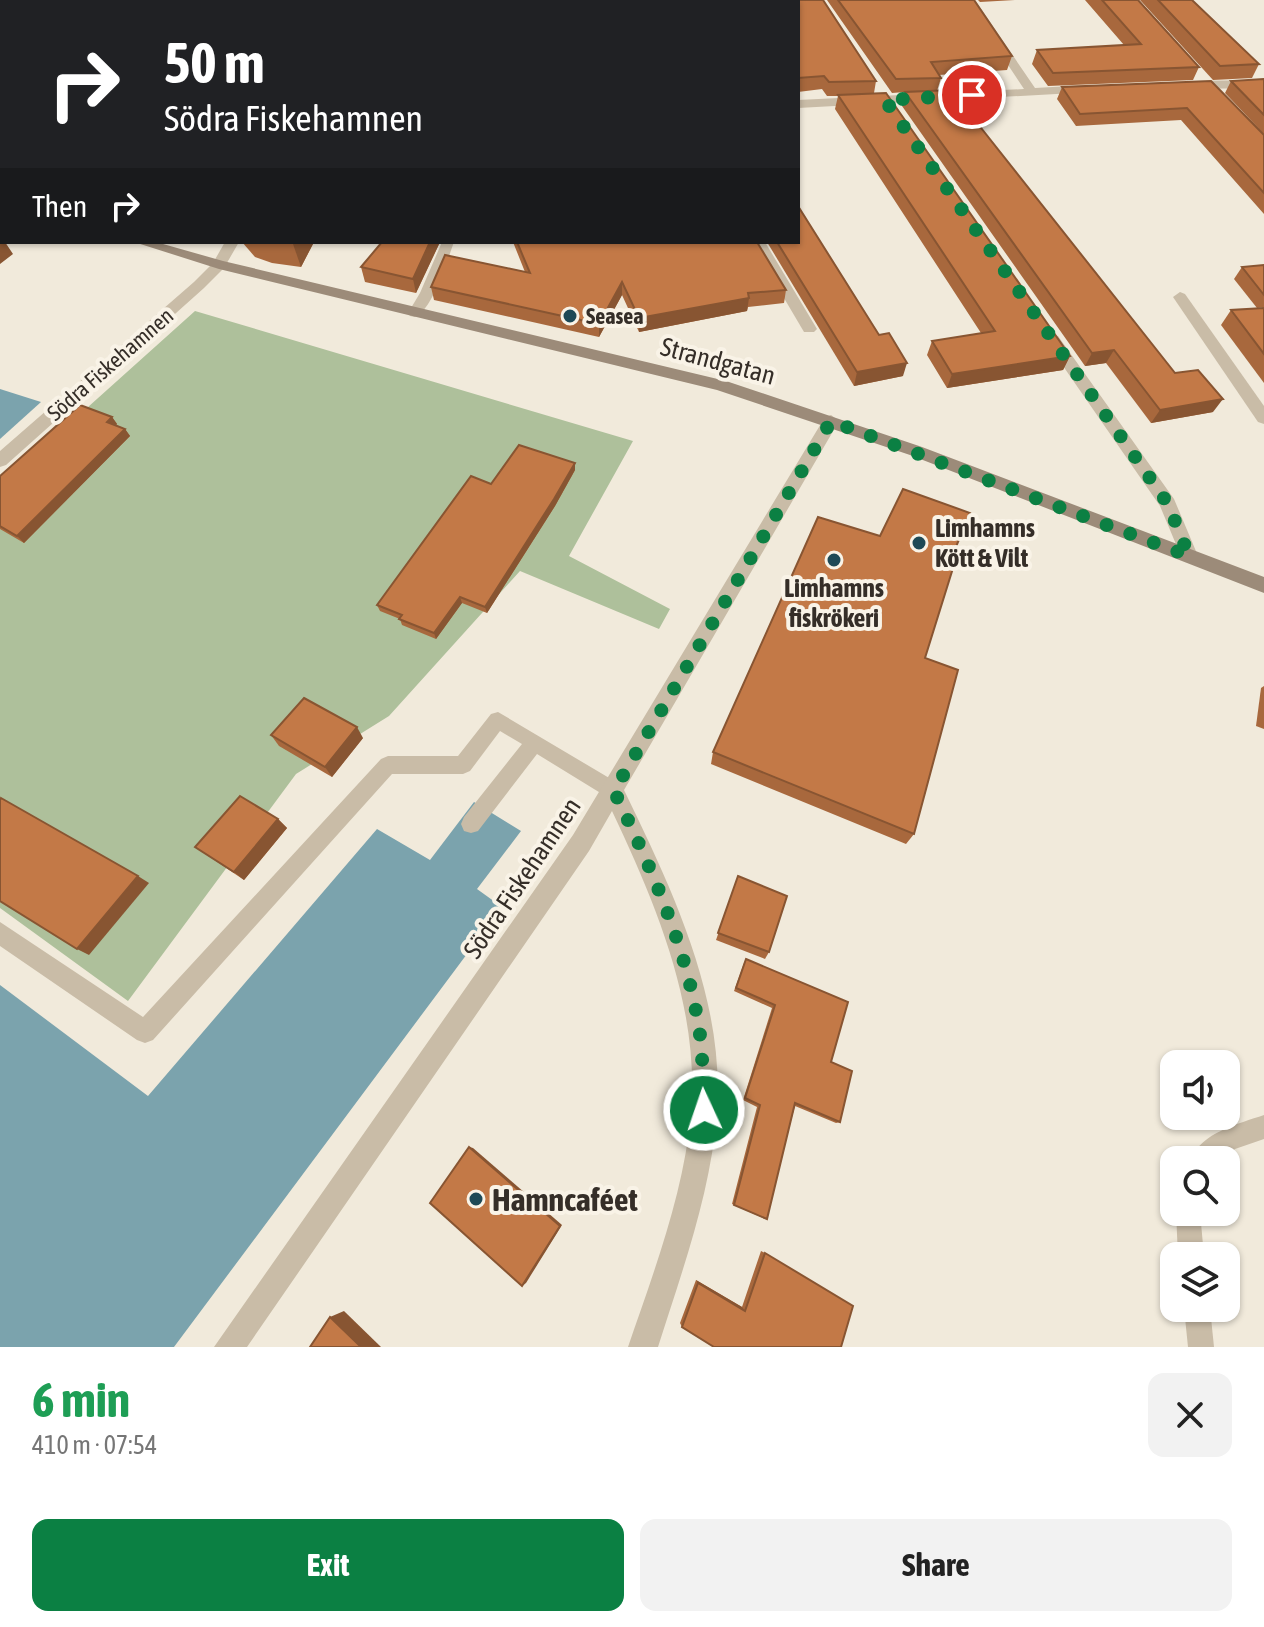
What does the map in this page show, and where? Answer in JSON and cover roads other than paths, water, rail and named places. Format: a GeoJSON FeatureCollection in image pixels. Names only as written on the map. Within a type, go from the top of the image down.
{"type":"FeatureCollection","features":[{"type":"Feature","properties":{"kind":"street"},"geometry":{"type":"LineString","coordinates":[[970,0],[1031,91]]}},
{"type":"Feature","properties":{"kind":"street"},"geometry":{"type":"LineString","coordinates":[[1197,74],[1216,95]]}},
{"type":"Feature","properties":{"kind":"street"},"geometry":{"type":"LineString","coordinates":[[1177,85],[1264,84]]}},
{"type":"Feature","properties":{"kind":"street"},"geometry":{"type":"LineString","coordinates":[[800,104],[880,93],[1104,88]]}},
{"type":"Feature","properties":{"kind":"street"},"geometry":{"type":"LineString","coordinates":[[880,93],[894,113]]}},
{"type":"Feature","properties":{"kind":"street","name":"Strandgatan"},"geometry":{"type":"LineString","coordinates":[[148,244],[219,265],[720,385],[831,421],[1264,585]]}},
{"type":"Feature","properties":{"kind":"street","name":"Södra Fiskehamnen"},"geometry":{"type":"LineString","coordinates":[[0,461],[219,265],[231,244]]}},
{"type":"Feature","properties":{"kind":"street"},"geometry":{"type":"LineString","coordinates":[[759,244],[809,329]]}},
{"type":"Feature","properties":{"kind":"street"},"geometry":{"type":"LineString","coordinates":[[1180,297],[1264,418]]}},
{"type":"Feature","properties":{"kind":"street"},"geometry":{"type":"LineString","coordinates":[[1040,322],[1168,504],[1189,556]]}},
{"type":"Feature","properties":{"kind":"street","name":"Södra Fiskehamnen"},"geometry":{"type":"LineString","coordinates":[[229,1347],[581,843],[831,421]]}},
{"type":"Feature","properties":{"kind":"street"},"geometry":{"type":"LineString","coordinates":[[614,791],[650,866],[683,964],[700,1035],[704,1110],[686,1212],[643,1347]]}},
{"type":"Feature","properties":{"kind":"lane"},"geometry":{"type":"LineString","coordinates":[[415,313],[427,293],[447,244]]}},
{"type":"Feature","properties":{"kind":"lane"},"geometry":{"type":"LineString","coordinates":[[0,933],[145,1032],[388,765],[463,765],[498,720],[614,791]]}},
{"type":"Feature","properties":{"kind":"lane"},"geometry":{"type":"LineString","coordinates":[[471,824],[535,742]]}},
{"type":"Feature","properties":{"kind":"lane"},"geometry":{"type":"LineString","coordinates":[[1219,1146],[1228,1139],[1264,1127]]}},
{"type":"Feature","properties":{"kind":"lane"},"geometry":{"type":"LineString","coordinates":[[1198,1322],[1201,1347]]}},
{"type":"Feature","properties":{"kind":"water"},"geometry":{"type":"Polygon","coordinates":[[[0,389],[41,402],[0,439],[0,389]]]}},
{"type":"Feature","properties":{"kind":"water"},"geometry":{"type":"Polygon","coordinates":[[[474,802],[521,831],[477,889],[502,907],[174,1347],[0,1347],[0,985],[148,1096],[377,829],[430,860],[474,802]]]}},
{"type":"Feature","properties":{"kind":"place","name":"Seasea"},"geometry":{"type":"Point","coordinates":[570,316]}},
{"type":"Feature","properties":{"kind":"place","name":"Limhamns Kött & Vilt"},"geometry":{"type":"Point","coordinates":[919,543]}},
{"type":"Feature","properties":{"kind":"place","name":"Limhamns fiskrökeri"},"geometry":{"type":"Point","coordinates":[834,560]}},
{"type":"Feature","properties":{"kind":"place","name":"Hamncaféet"},"geometry":{"type":"Point","coordinates":[476,1199]}}]}
